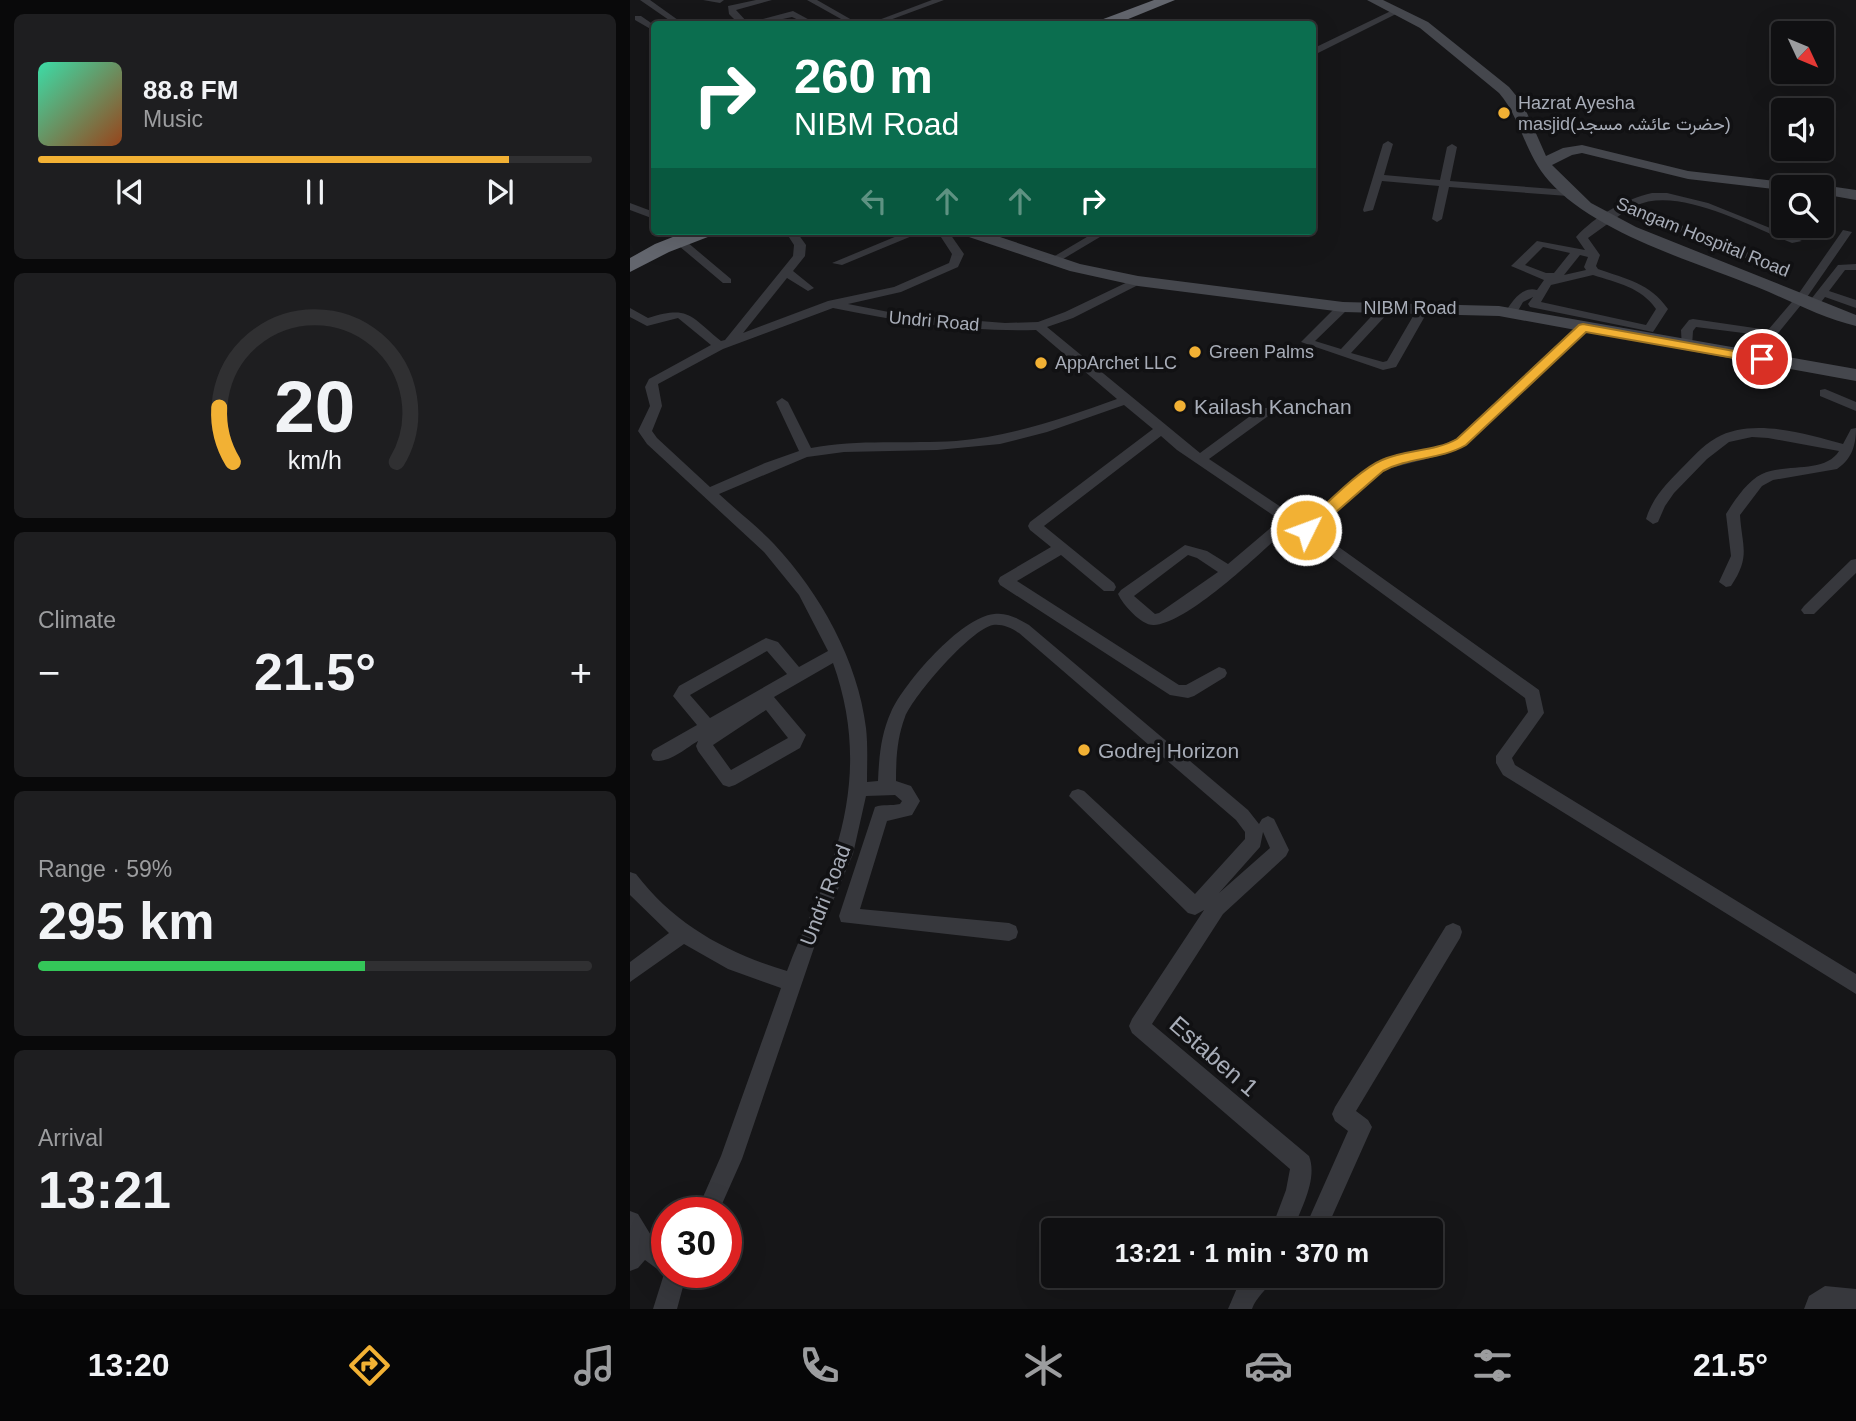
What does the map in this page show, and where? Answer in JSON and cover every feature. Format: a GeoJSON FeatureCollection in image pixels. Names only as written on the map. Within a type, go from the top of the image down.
{"type":"FeatureCollection","features":[{"type":"Feature","properties":{"kind":"highway"},"geometry":{"type":"LineString","coordinates":[[1111,21],[1168,0]]}},
{"type":"Feature","properties":{"kind":"highway"},"geometry":{"type":"LineString","coordinates":[[1126,21],[1179,0]]}},
{"type":"Feature","properties":{"kind":"highway"},"geometry":{"type":"LineString","coordinates":[[630,266],[662,248],[696,236]]}},
{"type":"Feature","properties":{"kind":"highway"},"geometry":{"type":"LineString","coordinates":[[630,274],[696,236]]}},
{"type":"Feature","properties":{"kind":"main road","name":"Sangam Hospital Road"},"geometry":{"type":"LineString","coordinates":[[1373,0],[1424,24],[1511,97],[1543,164],[1568,193],[1606,219],[1812,298],[1856,321]]}},
{"type":"Feature","properties":{"kind":"main road"},"geometry":{"type":"LineString","coordinates":[[1543,164],[1568,151],[1582,149],[1688,175],[1771,184]]}},
{"type":"Feature","properties":{"kind":"main road"},"geometry":{"type":"LineString","coordinates":[[1834,192],[1856,195]]}},
{"type":"Feature","properties":{"kind":"main road","name":"NIBM Road"},"geometry":{"type":"LineString","coordinates":[[991,235],[1054,260],[1093,272],[1138,281],[1343,307],[1479,309],[1511,313],[1856,375]]}},
{"type":"Feature","properties":{"kind":"street"},"geometry":{"type":"LineString","coordinates":[[644,0],[673,21]]}},
{"type":"Feature","properties":{"kind":"street"},"geometry":{"type":"LineString","coordinates":[[707,0],[720,0]]}},
{"type":"Feature","properties":{"kind":"street"},"geometry":{"type":"LineString","coordinates":[[741,21],[731,8],[768,0]]}},
{"type":"Feature","properties":{"kind":"street"},"geometry":{"type":"LineString","coordinates":[[811,0],[850,21]]}},
{"type":"Feature","properties":{"kind":"street"},"geometry":{"type":"LineString","coordinates":[[880,21],[940,0]]}},
{"type":"Feature","properties":{"kind":"street"},"geometry":{"type":"LineString","coordinates":[[785,6],[793,14],[807,21]]}},
{"type":"Feature","properties":{"kind":"street"},"geometry":{"type":"LineString","coordinates":[[1316,51],[1398,11]]}},
{"type":"Feature","properties":{"kind":"street"},"geometry":{"type":"LineString","coordinates":[[764,21],[793,14]]}},
{"type":"Feature","properties":{"kind":"street"},"geometry":{"type":"LineString","coordinates":[[638,18],[651,27]]}},
{"type":"Feature","properties":{"kind":"street"},"geometry":{"type":"LineString","coordinates":[[1368,210],[1388,144]]}},
{"type":"Feature","properties":{"kind":"street"},"geometry":{"type":"LineString","coordinates":[[1437,219],[1452,147]]}},
{"type":"Feature","properties":{"kind":"street"},"geometry":{"type":"LineString","coordinates":[[1378,178],[1568,193]]}},
{"type":"Feature","properties":{"kind":"street"},"geometry":{"type":"LineString","coordinates":[[1594,255],[1582,237],[1606,219],[1651,196],[1675,197],[1796,242]]}},
{"type":"Feature","properties":{"kind":"street"},"geometry":{"type":"LineString","coordinates":[[630,206],[651,215]]}},
{"type":"Feature","properties":{"kind":"street"},"geometry":{"type":"LineString","coordinates":[[1628,206],[1772,265]]}},
{"type":"Feature","properties":{"kind":"street"},"geometry":{"type":"LineString","coordinates":[[1812,298],[1847,232]]}},
{"type":"Feature","properties":{"kind":"street","name":"Undri Road"},"geometry":{"type":"LineString","coordinates":[[724,345],[787,272],[800,251],[794,235]]}},
{"type":"Feature","properties":{"kind":"street"},"geometry":{"type":"LineString","coordinates":[[838,263],[909,235]]}},
{"type":"Feature","properties":{"kind":"street"},"geometry":{"type":"LineString","coordinates":[[832,304],[897,290],[954,265],[958,254],[945,235]]}},
{"type":"Feature","properties":{"kind":"street"},"geometry":{"type":"LineString","coordinates":[[1054,260],[1098,235]]}},
{"type":"Feature","properties":{"kind":"street"},"geometry":{"type":"LineString","coordinates":[[696,236],[727,281]]}},
{"type":"Feature","properties":{"kind":"street"},"geometry":{"type":"LineString","coordinates":[[1578,251],[1557,276],[1545,277],[1517,266],[1541,243],[1578,251],[1594,255]]}},
{"type":"Feature","properties":{"kind":"street"},"geometry":{"type":"LineString","coordinates":[[1594,255],[1590,267],[1594,271],[1636,285],[1659,303],[1662,309],[1649,328],[1534,304],[1547,283],[1594,271]]}},
{"type":"Feature","properties":{"kind":"street"},"geometry":{"type":"LineString","coordinates":[[1686,346],[1687,330],[1693,323],[1771,334],[1842,267],[1856,267]]}},
{"type":"Feature","properties":{"kind":"street"},"geometry":{"type":"LineString","coordinates":[[787,272],[808,288]]}},
{"type":"Feature","properties":{"kind":"street","name":"Undri Road"},"geometry":{"type":"LineString","coordinates":[[714,1197],[731,1159],[808,936],[844,854],[859,790],[858,729],[849,685],[837,653],[805,592],[769,548],[652,441],[645,431],[656,406],[651,387],[653,382],[684,363],[724,345],[832,304],[904,319],[1005,327],[1039,326],[1069,315],[1138,281]]}},
{"type":"Feature","properties":{"kind":"street"},"geometry":{"type":"LineString","coordinates":[[1511,313],[1519,300],[1532,292]]}},
{"type":"Feature","properties":{"kind":"street"},"geometry":{"type":"LineString","coordinates":[[1812,298],[1856,304]]}},
{"type":"Feature","properties":{"kind":"street"},"geometry":{"type":"LineString","coordinates":[[1343,307],[1307,342],[1383,366],[1392,363],[1423,309]]}},
{"type":"Feature","properties":{"kind":"street"},"geometry":{"type":"LineString","coordinates":[[1343,355],[1385,309]]}},
{"type":"Feature","properties":{"kind":"street"},"geometry":{"type":"LineString","coordinates":[[630,312],[647,322],[672,314],[681,315],[724,345]]}},
{"type":"Feature","properties":{"kind":"street"},"geometry":{"type":"LineString","coordinates":[[1039,326],[1160,430],[1306,530],[1533,695],[1536,713],[1504,756],[1504,763],[1509,770],[1856,985]]}},
{"type":"Feature","properties":{"kind":"street"},"geometry":{"type":"LineString","coordinates":[[1306,530],[1378,467],[1389,462],[1449,449],[1461,442],[1583,327]]}},
{"type":"Feature","properties":{"kind":"street"},"geometry":{"type":"LineString","coordinates":[[1825,393],[1856,407]]}},
{"type":"Feature","properties":{"kind":"street"},"geometry":{"type":"LineString","coordinates":[[708,493],[771,465],[807,453],[853,445],[954,446],[1007,440],[1125,400]]}},
{"type":"Feature","properties":{"kind":"street"},"geometry":{"type":"LineString","coordinates":[[782,402],[807,453]]}},
{"type":"Feature","properties":{"kind":"street"},"geometry":{"type":"LineString","coordinates":[[1200,459],[1266,411]]}},
{"type":"Feature","properties":{"kind":"street"},"geometry":{"type":"LineString","coordinates":[[1110,587],[1035,526],[1160,430]]}},
{"type":"Feature","properties":{"kind":"street"},"geometry":{"type":"LineString","coordinates":[[1726,582],[1735,570],[1741,552],[1733,514],[1757,483],[1769,476],[1832,466],[1840,461],[1856,432]]}},
{"type":"Feature","properties":{"kind":"street"},"geometry":{"type":"LineString","coordinates":[[1653,519],[1656,506],[1669,489],[1702,457],[1730,437],[1783,435],[1847,449]]}},
{"type":"Feature","properties":{"kind":"street"},"geometry":{"type":"LineString","coordinates":[[1228,572],[1202,555],[1185,550],[1126,594],[1145,615],[1159,621],[1228,572],[1290,519]]}},
{"type":"Feature","properties":{"kind":"street"},"geometry":{"type":"LineString","coordinates":[[1062,548],[1005,581],[1176,691],[1188,692],[1219,673]]}},
{"type":"Feature","properties":{"kind":"street"},"geometry":{"type":"LineString","coordinates":[[1809,610],[1856,565]]}},
{"type":"Feature","properties":{"kind":"street"},"geometry":{"type":"LineString","coordinates":[[887,787],[885,760],[889,733],[905,699],[976,626],[988,619],[1002,617],[1024,629],[1242,815],[1254,830],[1254,842],[1195,907],[1078,796]]}},
{"type":"Feature","properties":{"kind":"street"},"geometry":{"type":"LineString","coordinates":[[707,726],[681,696],[685,690],[765,644],[772,646],[797,675]]}},
{"type":"Feature","properties":{"kind":"street"},"geometry":{"type":"LineString","coordinates":[[659,755],[707,726],[765,697],[837,653]]}},
{"type":"Feature","properties":{"kind":"street"},"geometry":{"type":"LineString","coordinates":[[765,697],[798,735],[794,743],[729,780],[704,746],[706,741],[754,711],[765,697]]}},
{"type":"Feature","properties":{"kind":"street"},"geometry":{"type":"LineString","coordinates":[[852,815],[881,812],[890,814],[906,810],[911,801],[909,793],[901,788],[859,790]]}},
{"type":"Feature","properties":{"kind":"street"},"geometry":{"type":"LineString","coordinates":[[881,812],[848,916],[1009,932]]}},
{"type":"Feature","properties":{"kind":"street","name":"Estaben 1"},"geometry":{"type":"LineString","coordinates":[[1268,824],[1280,850],[1216,908],[1139,1026],[1301,1164],[1301,1181],[1285,1218]]}},
{"type":"Feature","properties":{"kind":"street"},"geometry":{"type":"LineString","coordinates":[[630,880],[643,900],[686,932],[737,964],[792,982]]}},
{"type":"Feature","properties":{"kind":"street"},"geometry":{"type":"LineString","coordinates":[[630,973],[686,932]]}},
{"type":"Feature","properties":{"kind":"street"},"geometry":{"type":"LineString","coordinates":[[1320,1218],[1362,1127],[1342,1114],[1453,932]]}},
{"type":"Feature","properties":{"kind":"street"},"geometry":{"type":"LineString","coordinates":[[630,1222],[637,1252]]}},
{"type":"Feature","properties":{"kind":"street"},"geometry":{"type":"LineString","coordinates":[[665,1309],[671,1288]]}},
{"type":"Feature","properties":{"kind":"street"},"geometry":{"type":"LineString","coordinates":[[1240,1309],[1249,1288]]}},
{"type":"Feature","properties":{"kind":"street"},"geometry":{"type":"LineString","coordinates":[[1816,1309],[1817,1304],[1825,1298],[1856,1301]]}},
{"type":"Feature","properties":{"kind":"place","name":"Hazrat Ayesha masjid(حضرت عائشہ مسجد)"},"geometry":{"type":"Point","coordinates":[1504,113]}},
{"type":"Feature","properties":{"kind":"place","name":"Green Palms"},"geometry":{"type":"Point","coordinates":[1195,352]}},
{"type":"Feature","properties":{"kind":"place","name":"AppArchet LLC"},"geometry":{"type":"Point","coordinates":[1041,363]}},
{"type":"Feature","properties":{"kind":"place","name":"Kailash Kanchan"},"geometry":{"type":"Point","coordinates":[1180,406]}},
{"type":"Feature","properties":{"kind":"place","name":"Godrej Horizon"},"geometry":{"type":"Point","coordinates":[1084,750]}},
{"type":"Feature","properties":{"kind":"route"},"geometry":{"type":"LineString","coordinates":[[1306,530],[1378,467],[1389,462],[1434,454],[1461,442],[1583,327],[1762,359]]}}]}
